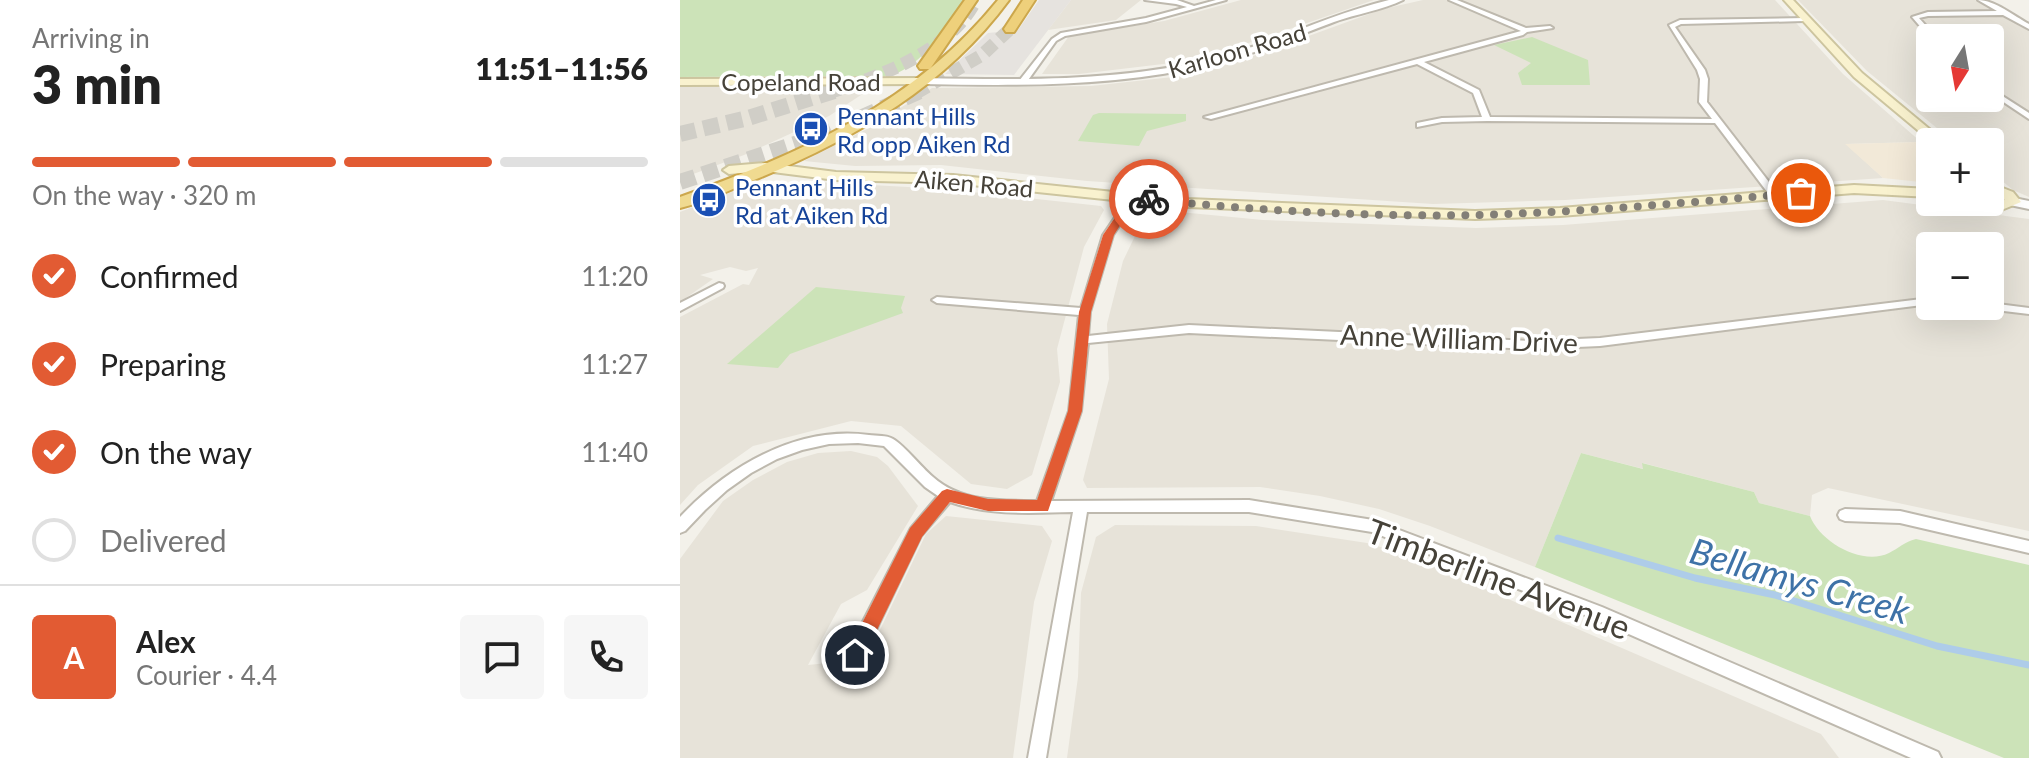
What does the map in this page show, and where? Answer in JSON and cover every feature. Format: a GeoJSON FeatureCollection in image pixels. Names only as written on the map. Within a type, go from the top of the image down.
{"type":"FeatureCollection","features":[{"type":"Feature","properties":{"kind":"highway"},"geometry":{"type":"LineString","coordinates":[[924,73],[971,0]]}},
{"type":"Feature","properties":{"kind":"highway"},"geometry":{"type":"LineString","coordinates":[[680,189],[821,131],[904,81],[924,73],[990,0]]}},
{"type":"Feature","properties":{"kind":"highway"},"geometry":{"type":"LineString","coordinates":[[680,203],[771,167],[867,119],[971,40],[1004,0]]}},
{"type":"Feature","properties":{"kind":"highway"},"geometry":{"type":"LineString","coordinates":[[1010,29],[1029,0]]}},
{"type":"Feature","properties":{"kind":"main road"},"geometry":{"type":"LineString","coordinates":[[1788,0],[1858,75],[1922,128]]}},
{"type":"Feature","properties":{"kind":"main road","name":"Copeland Road"},"geometry":{"type":"LineString","coordinates":[[680,82],[904,81]]}},
{"type":"Feature","properties":{"kind":"main road","name":"Aiken Road"},"geometry":{"type":"LineString","coordinates":[[729,170],[771,167],[836,176],[956,179],[1125,202]]}},
{"type":"Feature","properties":{"kind":"main road"},"geometry":{"type":"LineString","coordinates":[[1125,202],[1139,205],[1145,199],[1383,213],[1475,215],[1560,212],[1872,189],[1916,192]]}},
{"type":"Feature","properties":{"kind":"main road"},"geometry":{"type":"LineString","coordinates":[[2004,193],[2014,202],[2004,207]]}},
{"type":"Feature","properties":{"kind":"street"},"geometry":{"type":"LineString","coordinates":[[1148,0],[1182,2],[1195,8]]}},
{"type":"Feature","properties":{"kind":"street"},"geometry":{"type":"LineString","coordinates":[[1023,81],[1059,36],[1146,20],[1223,0]]}},
{"type":"Feature","properties":{"kind":"street","name":"Karloon Road"},"geometry":{"type":"LineString","coordinates":[[924,73],[1023,81],[1114,78],[1185,68],[1233,56],[1399,0]]}},
{"type":"Feature","properties":{"kind":"street"},"geometry":{"type":"LineString","coordinates":[[1452,0],[1525,30],[1550,28]]}},
{"type":"Feature","properties":{"kind":"street"},"geometry":{"type":"LineString","coordinates":[[1981,0],[2029,27]]}},
{"type":"Feature","properties":{"kind":"street"},"geometry":{"type":"LineString","coordinates":[[1921,24],[1915,17],[1928,14],[2005,13]]}},
{"type":"Feature","properties":{"kind":"street"},"geometry":{"type":"LineString","coordinates":[[1774,195],[1703,102],[1704,79],[1701,70],[1671,26],[1674,23],[1804,19]]}},
{"type":"Feature","properties":{"kind":"street"},"geometry":{"type":"LineString","coordinates":[[1208,117],[1521,34],[1525,30]]}},
{"type":"Feature","properties":{"kind":"street"},"geometry":{"type":"LineString","coordinates":[[1416,60],[1476,92],[1487,119]]}},
{"type":"Feature","properties":{"kind":"street"},"geometry":{"type":"LineString","coordinates":[[2004,100],[2029,117]]}},
{"type":"Feature","properties":{"kind":"street"},"geometry":{"type":"LineString","coordinates":[[1420,125],[1442,120],[1487,119],[1718,121]]}},
{"type":"Feature","properties":{"kind":"street"},"geometry":{"type":"LineString","coordinates":[[1042,506],[1075,411],[1085,312],[1108,235],[1125,202]]}},
{"type":"Feature","properties":{"kind":"street"},"geometry":{"type":"LineString","coordinates":[[2014,202],[2029,205]]}},
{"type":"Feature","properties":{"kind":"street"},"geometry":{"type":"LineString","coordinates":[[680,308],[719,286]]}},
{"type":"Feature","properties":{"kind":"street"},"geometry":{"type":"LineString","coordinates":[[937,300],[1085,312]]}},
{"type":"Feature","properties":{"kind":"street","name":"Anne William Drive"},"geometry":{"type":"LineString","coordinates":[[1083,340],[1189,329],[1531,345],[1600,342],[1916,303]]}},
{"type":"Feature","properties":{"kind":"street"},"geometry":{"type":"LineString","coordinates":[[2004,308],[2029,311]]}},
{"type":"Feature","properties":{"kind":"street"},"geometry":{"type":"LineString","coordinates":[[680,527],[710,494],[740,472],[766,459],[826,440],[866,438],[888,442],[930,483],[947,495],[916,532],[855,655]]}},
{"type":"Feature","properties":{"kind":"street","name":"Timberline Avenue"},"geometry":{"type":"LineString","coordinates":[[947,495],[988,505],[1249,506],[1373,526],[1596,612],[1932,758]]}},
{"type":"Feature","properties":{"kind":"street"},"geometry":{"type":"LineString","coordinates":[[1037,758],[1081,506]]}},
{"type":"Feature","properties":{"kind":"street"},"geometry":{"type":"LineString","coordinates":[[1845,515],[1900,517],[2029,547]]}},
{"type":"Feature","properties":{"kind":"shaded area"},"geometry":{"type":"Polygon","coordinates":[[[1039,0],[1071,0],[1014,75],[945,74],[988,33],[1018,30],[1039,0]]]}},
{"type":"Feature","properties":{"kind":"shaded area"},"geometry":{"type":"Polygon","coordinates":[[[1071,0],[1141,0],[1116,20],[1048,30],[1071,0]]]}},
{"type":"Feature","properties":{"kind":"shaded area"},"geometry":{"type":"Polygon","coordinates":[[[1241,0],[1374,0],[1231,49],[1180,62],[1079,74],[1042,74],[1069,36],[1164,21],[1241,0]]]}},
{"type":"Feature","properties":{"kind":"shaded area"},"geometry":{"type":"Polygon","coordinates":[[[1423,0],[1775,0],[1843,74],[1916,138],[1916,142],[1846,144],[1883,178],[1565,200],[1433,204],[1087,181],[941,165],[855,166],[804,161],[867,129],[932,88],[1091,86],[1173,77],[1234,63],[1383,9],[1423,0]]]}},
{"type":"Feature","properties":{"kind":"shaded area"},"geometry":{"type":"Polygon","coordinates":[[[1798,0],[1975,0],[2029,31],[2029,197],[2004,183],[2004,128],[1937,128],[1917,112],[2004,112],[2004,24],[1916,24],[1916,111],[1867,71],[1798,0]]]}},
{"type":"Feature","properties":{"kind":"shaded area"},"geometry":{"type":"Polygon","coordinates":[[[890,76],[829,116],[744,155],[680,179],[680,77],[890,76]]]}},
{"type":"Feature","properties":{"kind":"shaded area"},"geometry":{"type":"Polygon","coordinates":[[[1916,142],[1916,182],[1883,178],[1845,144],[1916,142]]]}},
{"type":"Feature","properties":{"kind":"shaded area"},"geometry":{"type":"Polygon","coordinates":[[[797,181],[945,189],[1101,206],[1104,210],[1084,247],[1057,349],[1060,382],[1032,475],[1007,489],[971,484],[901,426],[851,421],[753,446],[698,485],[680,505],[680,317],[743,284],[749,285],[758,268],[746,271],[730,267],[700,275],[713,279],[680,302],[680,212],[745,187],[797,181]]]}},
{"type":"Feature","properties":{"kind":"shaded area"},"geometry":{"type":"Polygon","coordinates":[[[1883,200],[1916,204],[1916,216],[2004,216],[2029,219],[2029,531],[1828,488],[1812,495],[1810,516],[1759,503],[1754,492],[1643,463],[1644,469],[1581,453],[1535,567],[1379,509],[1320,496],[1260,487],[1087,488],[1083,480],[1109,379],[1107,324],[1123,261],[1148,209],[1263,220],[1476,228],[1563,225],[1883,200]]]}},
{"type":"Feature","properties":{"kind":"shaded area"},"geometry":{"type":"Polygon","coordinates":[[[851,451],[877,457],[888,466],[918,506],[867,590],[841,604],[808,665],[866,659],[926,534],[946,516],[1042,526],[1052,541],[1034,602],[1013,758],[680,758],[680,559],[723,501],[753,480],[787,462],[818,453],[851,451]]]}},
{"type":"Feature","properties":{"kind":"shaded area"},"geometry":{"type":"Polygon","coordinates":[[[1115,525],[1256,526],[1367,543],[1404,554],[1821,734],[1839,758],[1067,758],[1078,677],[1081,593],[1096,537],[1115,525]]]}},
{"type":"Feature","properties":{"kind":"green space"},"geometry":{"type":"Polygon","coordinates":[[[680,0],[963,0],[923,55],[890,76],[680,77],[680,0]]]}},
{"type":"Feature","properties":{"kind":"green space"},"geometry":{"type":"Polygon","coordinates":[[[1532,37],[1588,60],[1590,85],[1522,85],[1518,73],[1531,63],[1494,45],[1532,37]]]}},
{"type":"Feature","properties":{"kind":"green space"},"geometry":{"type":"Polygon","coordinates":[[[1186,114],[1186,121],[1147,131],[1139,146],[1078,141],[1093,115],[1186,114]]]}},
{"type":"Feature","properties":{"kind":"green space"},"geometry":{"type":"Polygon","coordinates":[[[816,287],[905,296],[901,308],[903,313],[790,354],[778,368],[727,364],[816,287]]]}},
{"type":"Feature","properties":{"kind":"green space"},"geometry":{"type":"Polygon","coordinates":[[[1581,453],[1643,469],[1642,463],[1754,492],[1759,503],[1810,516],[1815,526],[1832,543],[1855,554],[1878,556],[1916,539],[2029,565],[2029,758],[2004,758],[1535,567],[1581,453]]]}},
{"type":"Feature","properties":{"kind":"waterway","name":"Bellamys Creek"},"geometry":{"type":"LineString","coordinates":[[1558,538],[1695,578],[1775,595],[1937,646],[2029,665]]}},
{"type":"Feature","properties":{"kind":"tunnel"},"geometry":{"type":"LineString","coordinates":[[832,92],[891,70],[931,48],[949,34],[976,0]]}},
{"type":"Feature","properties":{"kind":"tunnel"},"geometry":{"type":"LineString","coordinates":[[918,92],[982,55],[1010,29]]}},
{"type":"Feature","properties":{"kind":"tunnel"},"geometry":{"type":"LineString","coordinates":[[680,134],[748,118],[832,92]]}},
{"type":"Feature","properties":{"kind":"tunnel"},"geometry":{"type":"LineString","coordinates":[[828,93],[832,92]]}},
{"type":"Feature","properties":{"kind":"tunnel"},"geometry":{"type":"LineString","coordinates":[[680,182],[825,134],[918,92]]}},
{"type":"Feature","properties":{"kind":"way so far"},"geometry":{"type":"LineString","coordinates":[[1149,199],[1383,213],[1475,215],[1560,212],[1801,193]]}},
{"type":"Feature","properties":{"kind":"place","name":"Pennant Hills Rd opp Aiken Rd"},"geometry":{"type":"Point","coordinates":[811,129]}},
{"type":"Feature","properties":{"kind":"place","name":"Pennant Hills Rd at Aiken Rd"},"geometry":{"type":"Point","coordinates":[709,200]}},
{"type":"Feature","properties":{"kind":"route"},"geometry":{"type":"LineString","coordinates":[[855,655],[916,532],[947,495],[988,505],[1042,506],[1075,411],[1085,312],[1108,235],[1127,206],[1139,205],[1149,199]]}}]}
